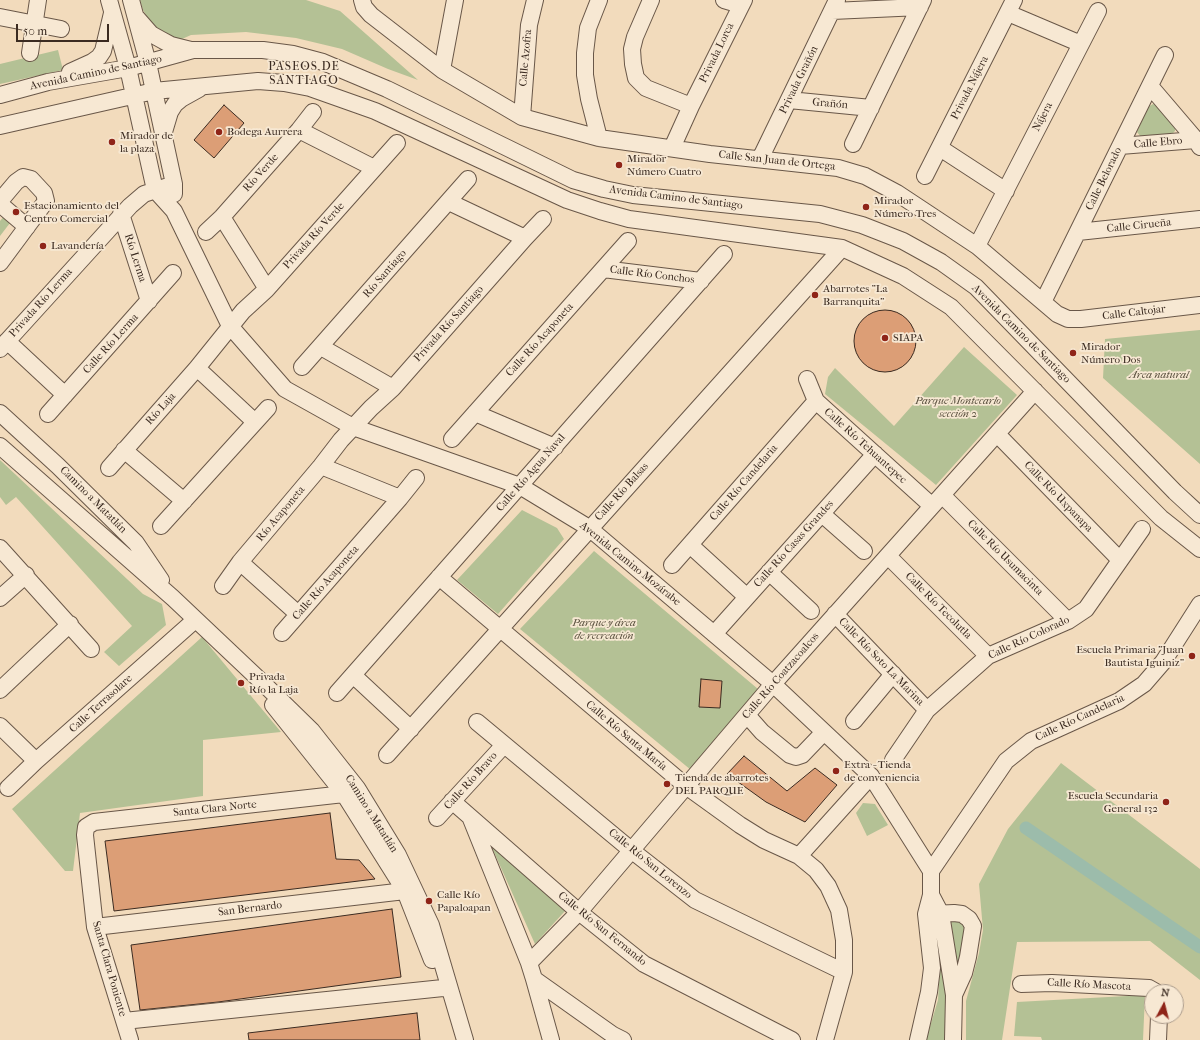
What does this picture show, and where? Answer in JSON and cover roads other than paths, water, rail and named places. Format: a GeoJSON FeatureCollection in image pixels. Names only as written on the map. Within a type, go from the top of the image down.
{"type":"FeatureCollection","features":[{"type":"Feature","properties":{"kind":"street"},"geometry":{"type":"LineString","coordinates":[[30,53],[38,0]]}},
{"type":"Feature","properties":{"kind":"street","name":"Avenida Camino Mozárabe"},"geometry":{"type":"LineString","coordinates":[[131,0],[148,63],[164,134],[174,184],[174,211]]}},
{"type":"Feature","properties":{"kind":"street","name":"Calle San Juan de Ortega"},"geometry":{"type":"LineString","coordinates":[[362,0],[364,7],[371,15],[442,70],[522,117],[599,138],[710,154],[838,168],[864,176],[897,193],[978,246],[1057,314],[1068,319]]}},
{"type":"Feature","properties":{"kind":"street"},"geometry":{"type":"LineString","coordinates":[[442,70],[455,0]]}},
{"type":"Feature","properties":{"kind":"street","name":"Calle Azofra"},"geometry":{"type":"LineString","coordinates":[[522,117],[529,25],[535,0]]}},
{"type":"Feature","properties":{"kind":"street"},"geometry":{"type":"LineString","coordinates":[[599,0],[588,28],[585,53],[585,75],[589,99],[599,138]]}},
{"type":"Feature","properties":{"kind":"street"},"geometry":{"type":"LineString","coordinates":[[651,0],[635,37],[632,49],[636,78],[646,88],[691,106]]}},
{"type":"Feature","properties":{"kind":"street"},"geometry":{"type":"LineString","coordinates":[[724,0],[742,2]]}},
{"type":"Feature","properties":{"kind":"street","name":"Privada Lorca"},"geometry":{"type":"LineString","coordinates":[[672,148],[742,2]]}},
{"type":"Feature","properties":{"kind":"street"},"geometry":{"type":"LineString","coordinates":[[834,5],[921,3],[853,144]]}},
{"type":"Feature","properties":{"kind":"street","name":"Privada Grañón"},"geometry":{"type":"LineString","coordinates":[[760,159],[834,5]]}},
{"type":"Feature","properties":{"kind":"street"},"geometry":{"type":"LineString","coordinates":[[48,82],[92,62],[99,57],[103,51],[111,6]]}},
{"type":"Feature","properties":{"kind":"street","name":"Avenida Camino Mozárabe"},"geometry":{"type":"LineString","coordinates":[[111,6],[128,68],[155,190],[174,211],[230,326],[285,389],[353,427],[520,486],[589,528],[773,684],[871,776],[931,872]]}},
{"type":"Feature","properties":{"kind":"street"},"geometry":{"type":"LineString","coordinates":[[1011,6],[1081,44]]}},
{"type":"Feature","properties":{"kind":"street","name":"Privada Nájera"},"geometry":{"type":"LineString","coordinates":[[925,176],[1011,6]]}},
{"type":"Feature","properties":{"kind":"street","name":"Nájera"},"geometry":{"type":"LineString","coordinates":[[978,246],[1098,11]]}},
{"type":"Feature","properties":{"kind":"street"},"geometry":{"type":"LineString","coordinates":[[0,17],[61,29]]}},
{"type":"Feature","properties":{"kind":"street"},"geometry":{"type":"LineString","coordinates":[[135,17],[151,34],[171,45],[193,50]]}},
{"type":"Feature","properties":{"kind":"street","name":"Avenida Camino de Santiago"},"geometry":{"type":"LineString","coordinates":[[0,95],[48,82],[128,68],[193,50],[263,50],[293,54],[323,62],[387,89],[574,180],[604,189],[633,195],[820,214],[862,225],[903,241],[942,262],[976,287],[1175,492],[1200,514]]}},
{"type":"Feature","properties":{"kind":"street","name":"Calle Belorado"},"geometry":{"type":"LineString","coordinates":[[1043,302],[1165,56]]}},
{"type":"Feature","properties":{"kind":"street"},"geometry":{"type":"LineString","coordinates":[[0,126],[154,91],[258,81],[284,83],[310,88],[375,111],[568,200],[600,211],[629,219],[842,248],[903,276],[951,307],[1161,518],[1200,550]]}},
{"type":"Feature","properties":{"kind":"street"},"geometry":{"type":"LineString","coordinates":[[164,134],[170,112],[175,104],[202,86]]}},
{"type":"Feature","properties":{"kind":"street"},"geometry":{"type":"LineString","coordinates":[[1150,86],[1198,143]]}},
{"type":"Feature","properties":{"kind":"street","name":"Grañón"},"geometry":{"type":"LineString","coordinates":[[789,100],[871,108]]}},
{"type":"Feature","properties":{"kind":"street","name":"Río Verde"},"geometry":{"type":"LineString","coordinates":[[206,232],[299,130],[313,112]]}},
{"type":"Feature","properties":{"kind":"street"},"geometry":{"type":"LineString","coordinates":[[299,130],[374,168]]}},
{"type":"Feature","properties":{"kind":"street","name":"Privada Río Verde"},"geometry":{"type":"LineString","coordinates":[[230,326],[243,311],[267,289],[397,143]]}},
{"type":"Feature","properties":{"kind":"street","name":"Calle Ebro"},"geometry":{"type":"LineString","coordinates":[[1120,146],[1198,143]]}},
{"type":"Feature","properties":{"kind":"street"},"geometry":{"type":"LineString","coordinates":[[940,148],[1006,191]]}},
{"type":"Feature","properties":{"kind":"street"},"geometry":{"type":"LineString","coordinates":[[0,263],[27,227],[46,201],[44,193],[31,179],[23,177],[16,182],[0,202],[27,227]]}},
{"type":"Feature","properties":{"kind":"street","name":"Río Santiago"},"geometry":{"type":"LineString","coordinates":[[302,367],[468,179]]}},
{"type":"Feature","properties":{"kind":"street","name":"Privada Río Lerma"},"geometry":{"type":"LineString","coordinates":[[4,345],[121,214],[144,194],[174,184]]}},
{"type":"Feature","properties":{"kind":"street"},"geometry":{"type":"LineString","coordinates":[[449,202],[525,238]]}},
{"type":"Feature","properties":{"kind":"street","name":"Río Lerma"},"geometry":{"type":"LineString","coordinates":[[121,214],[149,301]]}},
{"type":"Feature","properties":{"kind":"street"},"geometry":{"type":"LineString","coordinates":[[222,216],[267,289]]}},
{"type":"Feature","properties":{"kind":"street","name":"Privada Río Santiago"},"geometry":{"type":"LineString","coordinates":[[353,427],[392,388],[543,219]]}},
{"type":"Feature","properties":{"kind":"street","name":"Calle Cirueña"},"geometry":{"type":"LineString","coordinates":[[1078,232],[1200,219]]}},
{"type":"Feature","properties":{"kind":"street","name":"Calle Río Acaponeta"},"geometry":{"type":"LineString","coordinates":[[452,439],[628,240]]}},
{"type":"Feature","properties":{"kind":"street","name":"Calle Río Balsas"},"geometry":{"type":"LineString","coordinates":[[387,755],[589,528],[842,248]]}},
{"type":"Feature","properties":{"kind":"street","name":"Calle Río Agua Naval"},"geometry":{"type":"LineString","coordinates":[[337,693],[724,254]]}},
{"type":"Feature","properties":{"kind":"street","name":"Calle Río Conchos"},"geometry":{"type":"LineString","coordinates":[[603,268],[701,281]]}},
{"type":"Feature","properties":{"kind":"street","name":"Calle Río Lerma"},"geometry":{"type":"LineString","coordinates":[[48,414],[173,274]]}},
{"type":"Feature","properties":{"kind":"street","name":"Calle Caltojar"},"geometry":{"type":"LineString","coordinates":[[1068,319],[1081,319],[1200,305]]}},
{"type":"Feature","properties":{"kind":"street","name":"Río Laja"},"geometry":{"type":"LineString","coordinates":[[109,468],[197,368],[230,326]]}},
{"type":"Feature","properties":{"kind":"street"},"geometry":{"type":"LineString","coordinates":[[4,345],[65,395]]}},
{"type":"Feature","properties":{"kind":"street"},"geometry":{"type":"LineString","coordinates":[[321,347],[392,388]]}},
{"type":"Feature","properties":{"kind":"street"},"geometry":{"type":"LineString","coordinates":[[197,368],[255,422]]}},
{"type":"Feature","properties":{"kind":"street","name":"Calle Río Tehuantepec"},"geometry":{"type":"LineString","coordinates":[[807,379],[816,401],[875,454],[937,500]]}},
{"type":"Feature","properties":{"kind":"street","name":"Calle Río Coatzacoalcos"},"geometry":{"type":"LineString","coordinates":[[529,962],[579,912],[773,684],[1035,391]]}},
{"type":"Feature","properties":{"kind":"street","name":"Calle Río Candelaria"},"geometry":{"type":"LineString","coordinates":[[672,565],[816,401]]}},
{"type":"Feature","properties":{"kind":"street"},"geometry":{"type":"LineString","coordinates":[[161,526],[268,408]]}},
{"type":"Feature","properties":{"kind":"street","name":"Camino a Matatlán"},"geometry":{"type":"LineString","coordinates":[[0,413],[58,466],[136,543],[173,598]]}},
{"type":"Feature","properties":{"kind":"street"},"geometry":{"type":"LineString","coordinates":[[475,413],[554,446]]}},
{"type":"Feature","properties":{"kind":"street","name":"Río Acaponeta"},"geometry":{"type":"LineString","coordinates":[[223,586],[240,562],[353,427]]}},
{"type":"Feature","properties":{"kind":"street","name":"Calle Río Uxpanapa"},"geometry":{"type":"LineString","coordinates":[[997,434],[1120,560]]}},
{"type":"Feature","properties":{"kind":"street"},"geometry":{"type":"LineString","coordinates":[[0,446],[36,471],[46,476],[54,474],[58,466]]}},
{"type":"Feature","properties":{"kind":"street","name":"Camino a Matatlán"},"geometry":{"type":"LineString","coordinates":[[0,446],[173,598],[241,662],[312,731],[357,788],[398,855],[431,924],[465,1040]]}},
{"type":"Feature","properties":{"kind":"street"},"geometry":{"type":"LineString","coordinates":[[124,450],[184,501]]}},
{"type":"Feature","properties":{"kind":"street","name":"Calle Río Casas Grandes"},"geometry":{"type":"LineString","coordinates":[[714,634],[875,454]]}},
{"type":"Feature","properties":{"kind":"street"},"geometry":{"type":"LineString","coordinates":[[321,466],[400,498]]}},
{"type":"Feature","properties":{"kind":"street","name":"Calle Río Acaponeta"},"geometry":{"type":"LineString","coordinates":[[282,633],[416,478]]}},
{"type":"Feature","properties":{"kind":"street","name":"Calle Río Usumacinta"},"geometry":{"type":"LineString","coordinates":[[937,500],[1068,621]]}},
{"type":"Feature","properties":{"kind":"street"},"geometry":{"type":"LineString","coordinates":[[822,514],[864,551]]}},
{"type":"Feature","properties":{"kind":"street","name":"Calle Río Colorado"},"geometry":{"type":"LineString","coordinates":[[893,760],[927,710],[988,656],[1068,621],[1086,609],[1142,528]]}},
{"type":"Feature","properties":{"kind":"street"},"geometry":{"type":"LineString","coordinates":[[690,545],[747,597]]}},
{"type":"Feature","properties":{"kind":"street"},"geometry":{"type":"LineString","coordinates":[[0,548],[91,648]]}},
{"type":"Feature","properties":{"kind":"street","name":"Calle Río Tecolutla"},"geometry":{"type":"LineString","coordinates":[[888,556],[988,656]]}},
{"type":"Feature","properties":{"kind":"street"},"geometry":{"type":"LineString","coordinates":[[240,562],[298,614]]}},
{"type":"Feature","properties":{"kind":"street"},"geometry":{"type":"LineString","coordinates":[[769,572],[811,611]]}},
{"type":"Feature","properties":{"kind":"street"},"geometry":{"type":"LineString","coordinates":[[0,598],[26,575]]}},
{"type":"Feature","properties":{"kind":"street","name":"Calle Río Santa María"},"geometry":{"type":"LineString","coordinates":[[439,577],[686,786],[746,829],[764,840],[799,856],[816,870],[828,886],[839,910],[844,940],[844,972],[825,1040]]}},
{"type":"Feature","properties":{"kind":"street","name":"Calle Río Candelaria"},"geometry":{"type":"LineString","coordinates":[[931,872],[1006,761],[1031,741],[1119,701],[1144,684],[1163,662],[1200,604]]}},
{"type":"Feature","properties":{"kind":"street","name":"Calle Río Soto La Marina"},"geometry":{"type":"LineString","coordinates":[[835,614],[927,710]]}},
{"type":"Feature","properties":{"kind":"street","name":"Calle Terrasolare"},"geometry":{"type":"LineString","coordinates":[[8,788],[36,761],[195,620]]}},
{"type":"Feature","properties":{"kind":"street"},"geometry":{"type":"LineString","coordinates":[[0,690],[70,624]]}},
{"type":"Feature","properties":{"kind":"street"},"geometry":{"type":"LineString","coordinates":[[241,662],[344,794],[405,891],[443,988],[456,1040]]}},
{"type":"Feature","properties":{"kind":"street"},"geometry":{"type":"LineString","coordinates":[[854,721],[893,674]]}},
{"type":"Feature","properties":{"kind":"street"},"geometry":{"type":"LineString","coordinates":[[352,675],[411,728]]}},
{"type":"Feature","properties":{"kind":"street"},"geometry":{"type":"LineString","coordinates":[[746,715],[762,732],[790,755],[796,757],[802,755],[824,732]]}},
{"type":"Feature","properties":{"kind":"street","name":"Calle Río San Lorenzo"},"geometry":{"type":"LineString","coordinates":[[477,722],[695,900],[844,972]]}},
{"type":"Feature","properties":{"kind":"street"},"geometry":{"type":"LineString","coordinates":[[0,726],[36,761]]}},
{"type":"Feature","properties":{"kind":"street","name":"Calle Río Bravo"},"geometry":{"type":"LineString","coordinates":[[438,818],[504,744]]}},
{"type":"Feature","properties":{"kind":"street"},"geometry":{"type":"LineString","coordinates":[[799,856],[871,776]]}},
{"type":"Feature","properties":{"kind":"street","name":"Santa Clara Norte"},"geometry":{"type":"LineString","coordinates":[[86,827],[94,822],[344,794]]}},
{"type":"Feature","properties":{"kind":"street","name":"Calle Río San Fernando"},"geometry":{"type":"LineString","coordinates":[[452,802],[579,912],[644,964],[792,1040]]}},
{"type":"Feature","properties":{"kind":"street"},"geometry":{"type":"LineString","coordinates":[[469,816],[529,962],[551,1040]]}},
{"type":"Feature","properties":{"kind":"street","name":"Santa Clara Poniente"},"geometry":{"type":"LineString","coordinates":[[86,827],[85,835],[95,927],[130,1040]]}},
{"type":"Feature","properties":{"kind":"street"},"geometry":{"type":"LineString","coordinates":[[931,872],[931,895],[934,914],[954,995],[953,1040]]}},
{"type":"Feature","properties":{"kind":"street","name":"San Bernardo"},"geometry":{"type":"LineString","coordinates":[[95,927],[405,891]]}},
{"type":"Feature","properties":{"kind":"street"},"geometry":{"type":"LineString","coordinates":[[934,914],[962,914],[969,919],[973,926],[971,944],[964,973],[954,995]]}},
{"type":"Feature","properties":{"kind":"street"},"geometry":{"type":"LineString","coordinates":[[918,1040],[932,968],[934,914]]}},
{"type":"Feature","properties":{"kind":"street"},"geometry":{"type":"LineString","coordinates":[[534,979],[613,1035],[623,1040]]}},
{"type":"Feature","properties":{"kind":"street","name":"Calle Río Mascota"},"geometry":{"type":"LineString","coordinates":[[1021,984],[1052,983],[1144,988]]}},
{"type":"Feature","properties":{"kind":"street"},"geometry":{"type":"LineString","coordinates":[[124,1021],[443,988]]}},
{"type":"Feature","properties":{"kind":"street"},"geometry":{"type":"LineString","coordinates":[[1158,1040],[1159,1024]]}},
{"type":"Feature","properties":{"kind":"waterway"},"geometry":{"type":"LineString","coordinates":[[1026,828],[1200,947]]}},
{"type":"Feature","properties":{"kind":"place","name":"Bodega Aurrera"},"geometry":{"type":"Point","coordinates":[219,132]}},
{"type":"Feature","properties":{"kind":"place","name":"Mirador de la plaza"},"geometry":{"type":"Point","coordinates":[112,142]}},
{"type":"Feature","properties":{"kind":"place","name":"Mirador Número Cuatro"},"geometry":{"type":"Point","coordinates":[619,165]}},
{"type":"Feature","properties":{"kind":"place","name":"Mirador Número Tres"},"geometry":{"type":"Point","coordinates":[866,207]}},
{"type":"Feature","properties":{"kind":"place","name":"Estacionamiento del Centro Comercial"},"geometry":{"type":"Point","coordinates":[16,212]}},
{"type":"Feature","properties":{"kind":"place","name":"Lavandería"},"geometry":{"type":"Point","coordinates":[43,246]}},
{"type":"Feature","properties":{"kind":"place","name":"Abarrotes \"La Barranquita\""},"geometry":{"type":"Point","coordinates":[815,295]}},
{"type":"Feature","properties":{"kind":"place","name":"SIAPA"},"geometry":{"type":"Point","coordinates":[885,338]}},
{"type":"Feature","properties":{"kind":"place","name":"Mirador Número Dos"},"geometry":{"type":"Point","coordinates":[1073,353]}},
{"type":"Feature","properties":{"kind":"place","name":"Escuela Primaria \"Juan Bautista Iguiniz\""},"geometry":{"type":"Point","coordinates":[1192,656]}},
{"type":"Feature","properties":{"kind":"place","name":"Privada Río la Laja"},"geometry":{"type":"Point","coordinates":[241,683]}},
{"type":"Feature","properties":{"kind":"place","name":"Extra - Tienda de conveniencia"},"geometry":{"type":"Point","coordinates":[836,771]}},
{"type":"Feature","properties":{"kind":"place","name":"Tienda de abarrotes DEL PARQUE"},"geometry":{"type":"Point","coordinates":[667,784]}},
{"type":"Feature","properties":{"kind":"place","name":"Escuela Secundaria General 132"},"geometry":{"type":"Point","coordinates":[1166,802]}},
{"type":"Feature","properties":{"kind":"place","name":"Calle Río Papaloapan"},"geometry":{"type":"Point","coordinates":[429,901]}},
{"type":"Feature","properties":{"kind":"district","name":"PASEOS DE SANTIAGO"},"geometry":{"type":"Point","coordinates":[304,74]}},
{"type":"Feature","properties":{"kind":"park label","name":"Área natural"},"geometry":{"type":"Point","coordinates":[1159,375]}},
{"type":"Feature","properties":{"kind":"park label","name":"Parque Montecarlo sección 2"},"geometry":{"type":"Point","coordinates":[958,407]}},
{"type":"Feature","properties":{"kind":"park label","name":"Parque y área de recreación"},"geometry":{"type":"Point","coordinates":[604,629]}}]}
